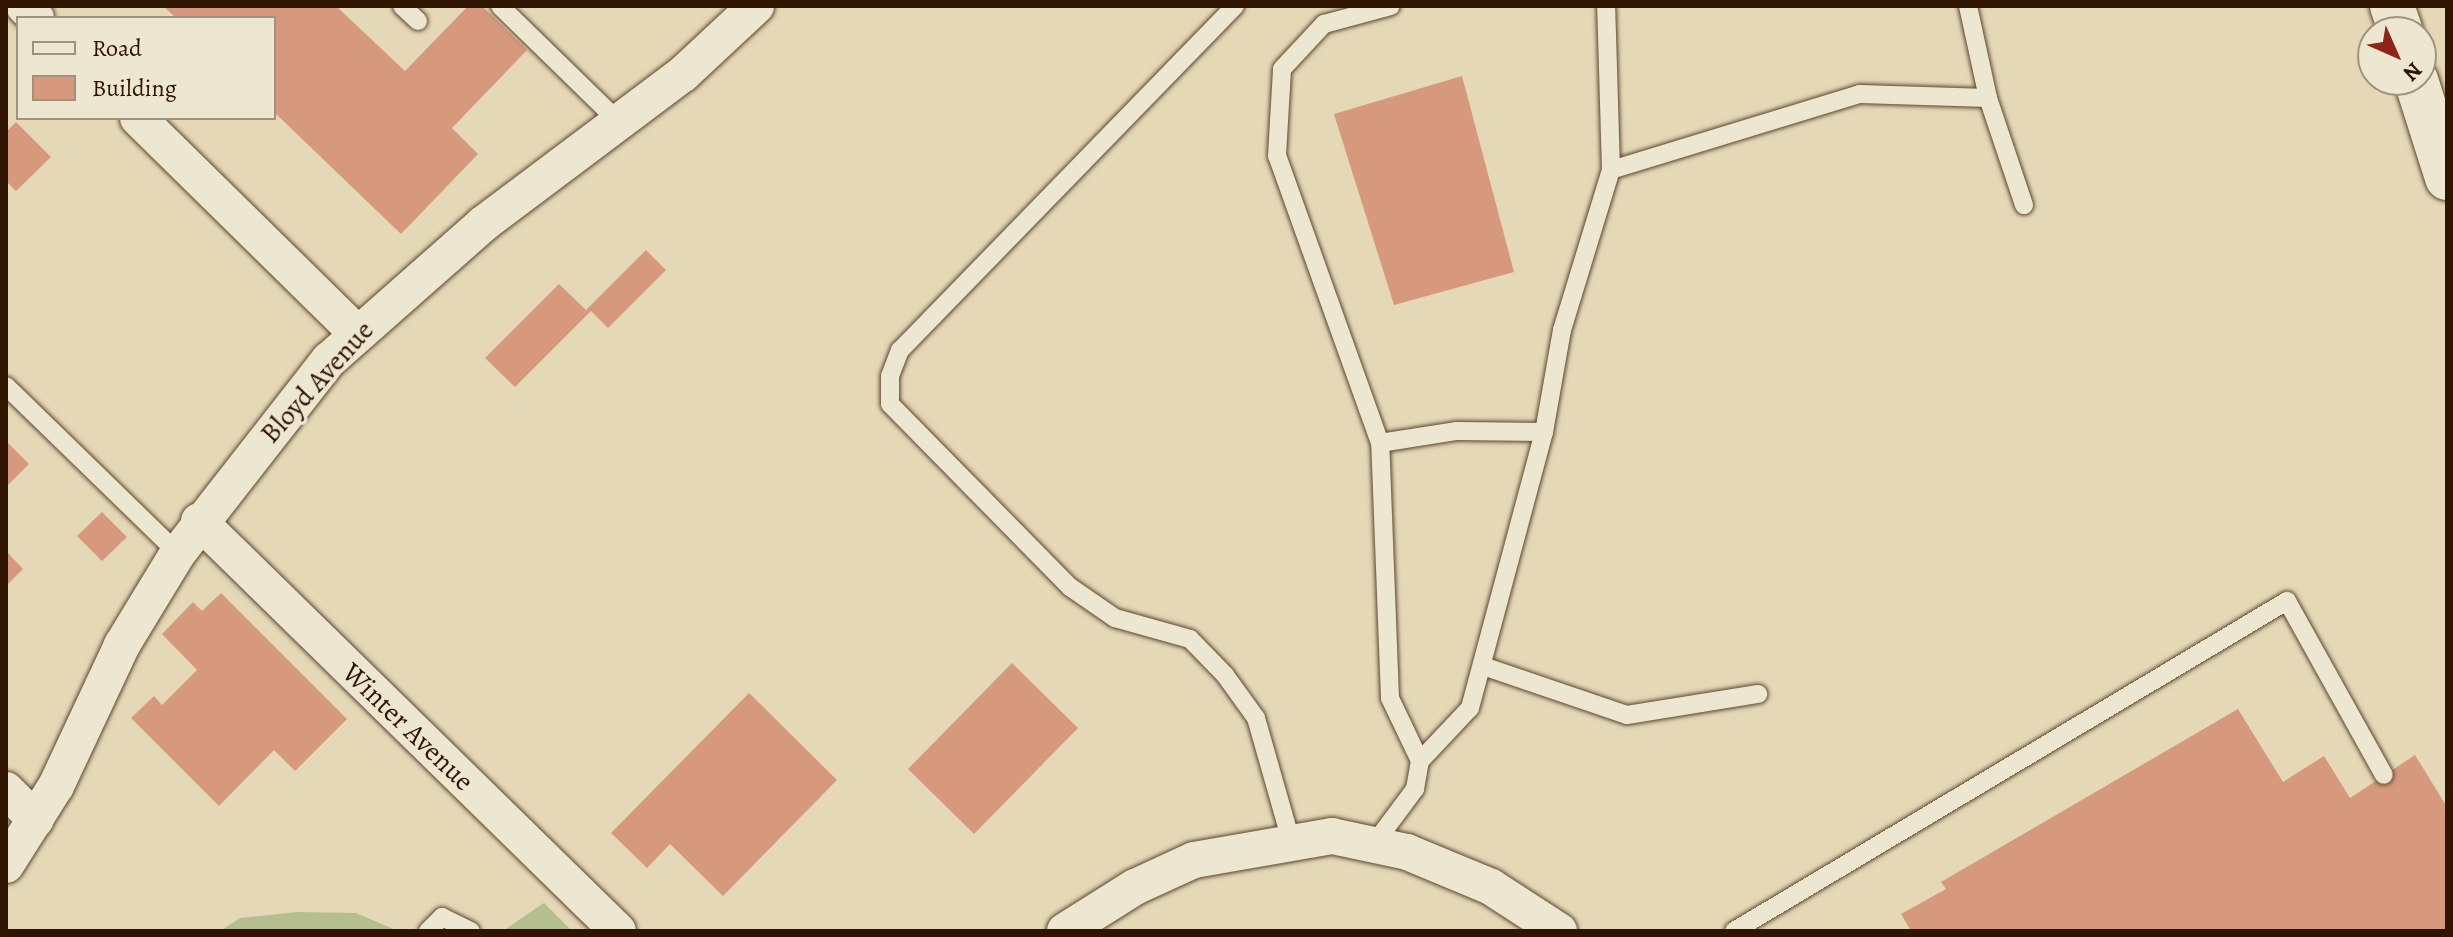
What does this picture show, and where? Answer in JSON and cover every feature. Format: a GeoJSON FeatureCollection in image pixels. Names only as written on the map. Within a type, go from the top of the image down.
{"type":"FeatureCollection","features":[{"type":"Feature","properties":{"kind":"street","name":"Bloyd Avenue"},"geometry":{"type":"LineString","coordinates":[[6,865],[36,820],[122,645],[178,553],[199,521],[329,360],[483,224],[683,74],[756,6]]}},
{"type":"Feature","properties":{"kind":"street"},"geometry":{"type":"LineString","coordinates":[[2421,96],[2447,178]]}},
{"type":"Feature","properties":{"kind":"street"},"geometry":{"type":"LineString","coordinates":[[140,120],[357,333]]}},
{"type":"Feature","properties":{"kind":"street","name":"Winter Avenue"},"geometry":{"type":"LineString","coordinates":[[199,521],[618,931]]}},
{"type":"Feature","properties":{"kind":"street"},"geometry":{"type":"LineString","coordinates":[[6,790],[36,820]]}},
{"type":"Feature","properties":{"kind":"street"},"geometry":{"type":"LineString","coordinates":[[1065,931],[1135,887],[1194,860],[1332,836],[1407,852],[1491,887],[1559,931]]}},
{"type":"Feature","properties":{"kind":"lane"},"geometry":{"type":"LineString","coordinates":[[402,6],[418,21]]}},
{"type":"Feature","properties":{"kind":"lane"},"geometry":{"type":"LineString","coordinates":[[500,6],[618,121]]}},
{"type":"Feature","properties":{"kind":"lane"},"geometry":{"type":"LineString","coordinates":[[1235,6],[900,350],[890,376],[890,404],[1070,587],[1115,618],[1190,639],[1225,675],[1256,718],[1291,841]]}},
{"type":"Feature","properties":{"kind":"lane"},"geometry":{"type":"LineString","coordinates":[[1391,6],[1324,24],[1282,69],[1277,156],[1380,443],[1390,698],[1420,761]]}},
{"type":"Feature","properties":{"kind":"lane"},"geometry":{"type":"LineString","coordinates":[[1374,844],[1415,789],[1420,761],[1470,708],[1483,666],[1544,432],[1562,330],[1611,170],[1606,6]]}},
{"type":"Feature","properties":{"kind":"lane"},"geometry":{"type":"LineString","coordinates":[[1968,6],[1988,98],[2024,205]]}},
{"type":"Feature","properties":{"kind":"lane"},"geometry":{"type":"LineString","coordinates":[[1611,170],[1860,94],[1988,98]]}},
{"type":"Feature","properties":{"kind":"lane"},"geometry":{"type":"LineString","coordinates":[[6,386],[178,553]]}},
{"type":"Feature","properties":{"kind":"lane"},"geometry":{"type":"LineString","coordinates":[[1380,443],[1457,431],[1544,432]]}},
{"type":"Feature","properties":{"kind":"lane"},"geometry":{"type":"LineString","coordinates":[[1734,931],[2287,601],[2384,775]]}},
{"type":"Feature","properties":{"kind":"lane"},"geometry":{"type":"LineString","coordinates":[[1483,666],[1627,715],[1758,694]]}},
{"type":"Feature","properties":{"kind":"lane"},"geometry":{"type":"LineString","coordinates":[[428,931],[442,917],[471,931]]}},
{"type":"Feature","properties":{"kind":"green space"},"geometry":{"type":"Polygon","coordinates":[[[544,903],[572,931],[503,931],[544,903]]]}},
{"type":"Feature","properties":{"kind":"green space"},"geometry":{"type":"Polygon","coordinates":[[[298,912],[356,913],[398,931],[220,931],[240,918],[298,912]]]}},
{"type":"Feature","properties":{"kind":"building"},"geometry":{"type":"Polygon","coordinates":[[[163,6],[336,6],[405,71],[468,6],[482,6],[527,50],[452,128],[478,154],[401,234],[276,114],[276,16],[174,16],[163,6]]]}},
{"type":"Feature","properties":{"kind":"building"},"geometry":{"type":"Polygon","coordinates":[[[1462,76],[1514,272],[1394,305],[1334,114],[1462,76]]]}},
{"type":"Feature","properties":{"kind":"building"},"geometry":{"type":"Polygon","coordinates":[[[16,122],[51,157],[16,191],[6,181],[6,132],[16,122]]]}},
{"type":"Feature","properties":{"kind":"building"},"geometry":{"type":"Polygon","coordinates":[[[646,250],[666,270],[608,328],[591,311],[515,387],[485,358],[559,284],[586,310],[646,250]]]}},
{"type":"Feature","properties":{"kind":"building"},"geometry":{"type":"Polygon","coordinates":[[[6,441],[29,464],[6,487],[6,441]]]}},
{"type":"Feature","properties":{"kind":"building"},"geometry":{"type":"Polygon","coordinates":[[[102,512],[127,537],[102,561],[77,536],[102,512]]]}},
{"type":"Feature","properties":{"kind":"building"},"geometry":{"type":"Polygon","coordinates":[[[6,551],[23,569],[6,586],[6,551]]]}},
{"type":"Feature","properties":{"kind":"building"},"geometry":{"type":"Polygon","coordinates":[[[221,593],[347,719],[295,771],[274,750],[219,806],[131,718],[154,696],[162,705],[197,670],[162,634],[193,602],[202,611],[221,593]]]}},
{"type":"Feature","properties":{"kind":"building"},"geometry":{"type":"Polygon","coordinates":[[[1012,663],[1078,728],[974,834],[908,769],[1012,663]]]}},
{"type":"Feature","properties":{"kind":"building"},"geometry":{"type":"Polygon","coordinates":[[[749,693],[837,780],[723,896],[670,844],[647,868],[611,833],[749,693]]]}},
{"type":"Feature","properties":{"kind":"building"},"geometry":{"type":"Polygon","coordinates":[[[2238,709],[2283,782],[2324,756],[2350,798],[2415,755],[2447,807],[2447,931],[1911,931],[1901,914],[1946,889],[1941,882],[2238,709]]]}}]}
